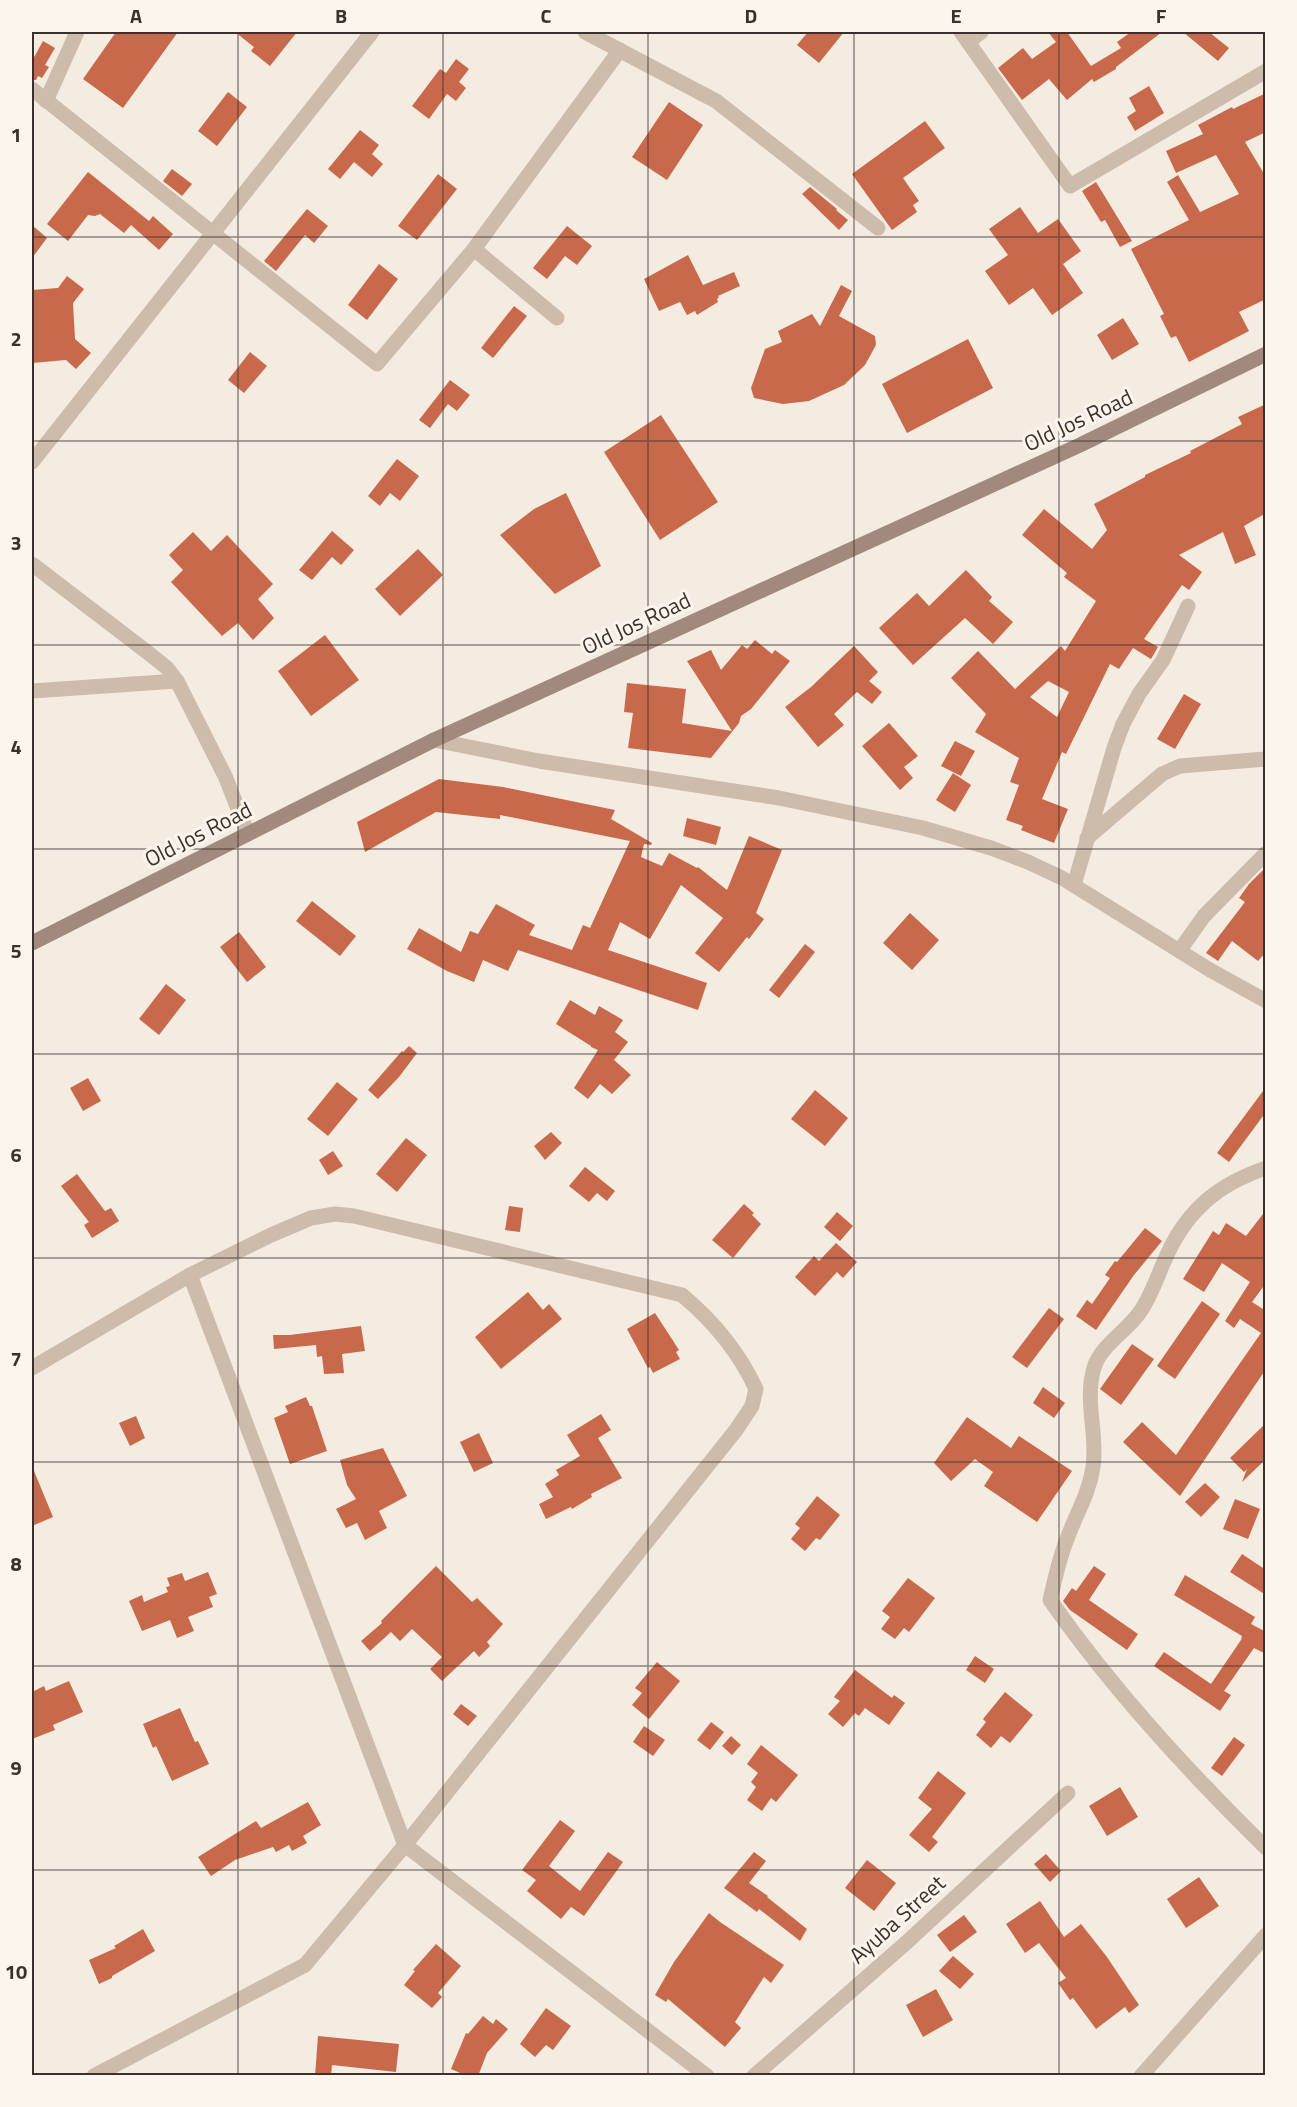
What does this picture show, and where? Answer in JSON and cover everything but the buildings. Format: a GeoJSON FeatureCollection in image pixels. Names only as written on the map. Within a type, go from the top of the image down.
{"type":"FeatureCollection","features":[{"type":"Feature","properties":{"kind":"main road","name":"Old Jos Road"},"geometry":{"type":"LineString","coordinates":[[32,943],[434,740],[1080,445],[1266,354]]}},
{"type":"Feature","properties":{"kind":"street"},"geometry":{"type":"LineString","coordinates":[[46,101],[77,32]]}},
{"type":"Feature","properties":{"kind":"street"},"geometry":{"type":"LineString","coordinates":[[32,462],[372,32]]}},
{"type":"Feature","properties":{"kind":"street"},"geometry":{"type":"LineString","coordinates":[[585,32],[716,101],[878,228]]}},
{"type":"Feature","properties":{"kind":"street"},"geometry":{"type":"LineString","coordinates":[[981,32],[965,37],[1070,186],[1266,71]]}},
{"type":"Feature","properties":{"kind":"street"},"geometry":{"type":"LineString","coordinates":[[32,89],[377,364],[474,249],[621,50]]}},
{"type":"Feature","properties":{"kind":"street"},"geometry":{"type":"LineString","coordinates":[[474,249],[557,318]]}},
{"type":"Feature","properties":{"kind":"street"},"geometry":{"type":"LineString","coordinates":[[32,564],[167,668],[177,681],[225,776],[248,834]]}},
{"type":"Feature","properties":{"kind":"street"},"geometry":{"type":"LineString","coordinates":[[1074,885],[1123,724],[1139,694],[1163,660],[1188,606]]}},
{"type":"Feature","properties":{"kind":"street"},"geometry":{"type":"LineString","coordinates":[[32,691],[177,681]]}},
{"type":"Feature","properties":{"kind":"street"},"geometry":{"type":"LineString","coordinates":[[434,740],[540,761],[779,798],[923,828],[1000,851],[1074,885],[1210,970],[1266,1001]]}},
{"type":"Feature","properties":{"kind":"street"},"geometry":{"type":"LineString","coordinates":[[1087,838],[1162,774],[1180,766],[1266,759]]}},
{"type":"Feature","properties":{"kind":"street"},"geometry":{"type":"LineString","coordinates":[[1180,950],[1204,916],[1266,853]]}},
{"type":"Feature","properties":{"kind":"street"},"geometry":{"type":"LineString","coordinates":[[1266,1168],[1234,1180],[1211,1195],[1196,1209],[1179,1231],[1148,1298],[1138,1314],[1094,1365],[1090,1384],[1094,1465],[1086,1497],[1066,1540],[1050,1600],[1081,1644],[1204,1786],[1266,1848]]}},
{"type":"Feature","properties":{"kind":"street"},"geometry":{"type":"LineString","coordinates":[[32,1368],[190,1275],[311,1218],[335,1214],[354,1216],[682,1295],[717,1328],[741,1362],[756,1389],[752,1406],[736,1430],[405,1845],[305,1965],[94,2076]]}},
{"type":"Feature","properties":{"kind":"street"},"geometry":{"type":"LineString","coordinates":[[190,1275],[405,1845],[707,2076]]}},
{"type":"Feature","properties":{"kind":"street","name":"Ayuba Street"},"geometry":{"type":"LineString","coordinates":[[754,2076],[760,2068],[924,1926],[1068,1793]]}},
{"type":"Feature","properties":{"kind":"street"},"geometry":{"type":"LineString","coordinates":[[1141,2076],[1266,1935]]}}]}
